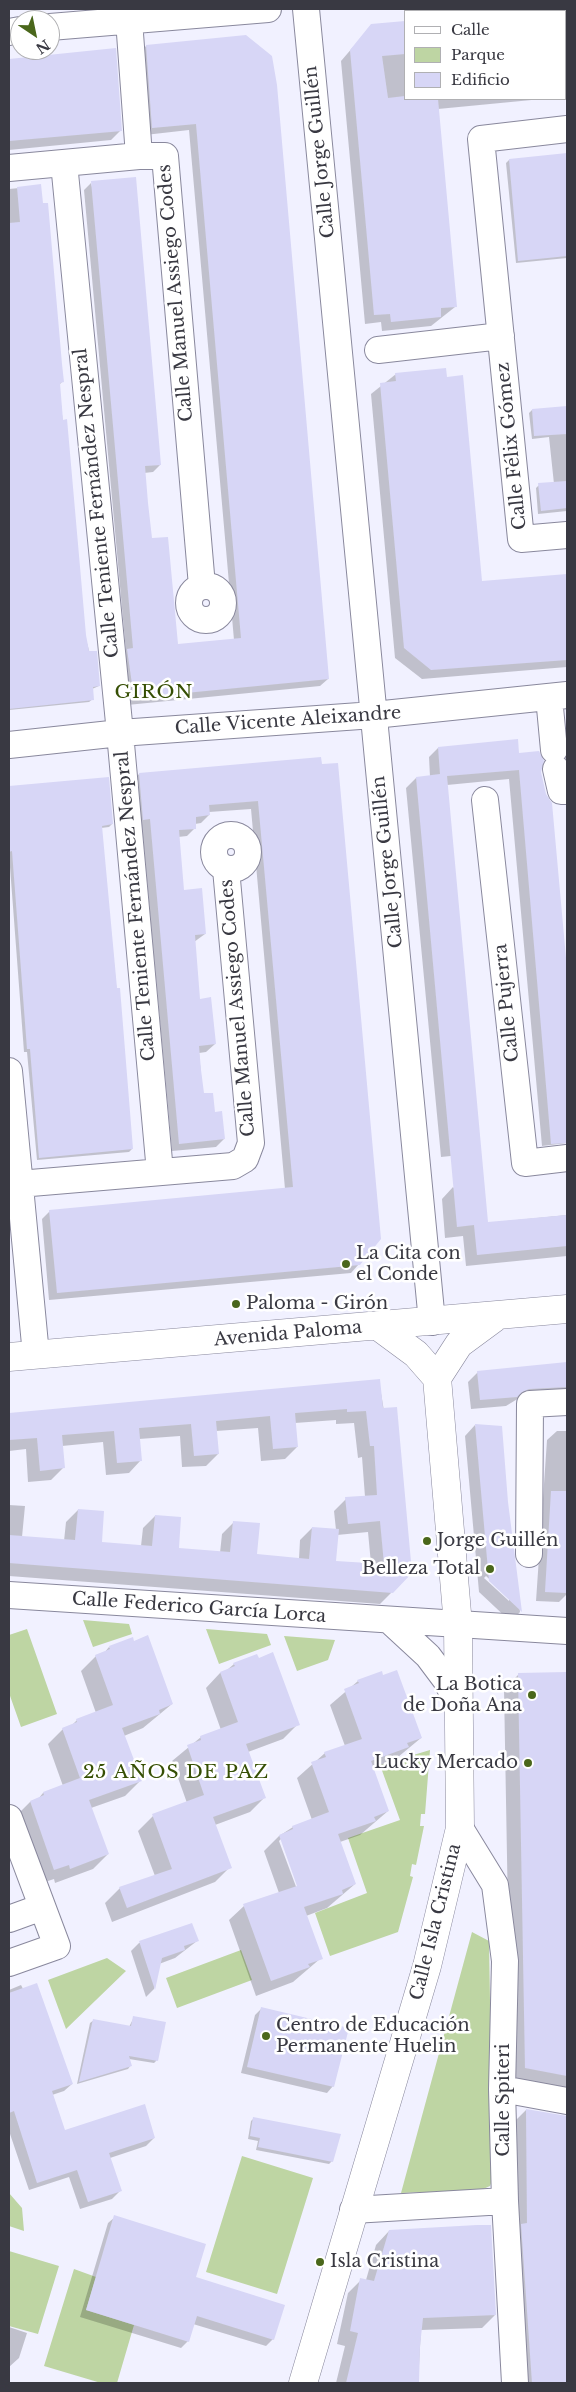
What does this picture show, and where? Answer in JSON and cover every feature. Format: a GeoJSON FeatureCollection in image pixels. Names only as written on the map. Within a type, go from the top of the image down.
{"type":"FeatureCollection","features":[{"type":"Feature","properties":{"kind":"street"},"geometry":{"type":"LineString","coordinates":[[60,21],[129,20],[180,12],[268,9]]}},
{"type":"Feature","properties":{"kind":"street","name":"Calle Jorge Guillén"},"geometry":{"type":"LineString","coordinates":[[306,9],[432,1322]]}},
{"type":"Feature","properties":{"kind":"street"},"geometry":{"type":"LineString","coordinates":[[129,20],[139,156]]}},
{"type":"Feature","properties":{"kind":"street"},"geometry":{"type":"LineString","coordinates":[[378,350],[501,336],[481,139],[567,129]]}},
{"type":"Feature","properties":{"kind":"street","name":"Calle Manuel Assiego Codes"},"geometry":{"type":"LineString","coordinates":[[9,168],[139,156],[165,156],[202,586]]}},
{"type":"Feature","properties":{"kind":"street","name":"Calle Teniente Fernández Nespral"},"geometry":{"type":"LineString","coordinates":[[64,163],[120,734],[160,1172]]}},
{"type":"Feature","properties":{"kind":"street","name":"Calle Jorge Guillén"},"geometry":{"type":"LineString","coordinates":[[334,296],[346,326],[357,339],[378,350],[352,372],[344,402]]}},
{"type":"Feature","properties":{"kind":"street","name":"Calle Félix Gómez"},"geometry":{"type":"LineString","coordinates":[[501,336],[521,539],[567,535]]}},
{"type":"Feature","properties":{"kind":"street"},"geometry":{"type":"LineString","coordinates":[[558,696],[559,770]]}},
{"type":"Feature","properties":{"kind":"street","name":"Calle Vicente Aleixandre"},"geometry":{"type":"LineString","coordinates":[[9,745],[120,734],[374,716],[558,696]]}},
{"type":"Feature","properties":{"kind":"street","name":"Calle Pujerra"},"geometry":{"type":"LineString","coordinates":[[485,800],[525,1163],[567,1158]]}},
{"type":"Feature","properties":{"kind":"street","name":"Calle Manuel Assiego Codes"},"geometry":{"type":"LineString","coordinates":[[20,1184],[233,1166],[245,1159],[251,1143],[226,869]]}},
{"type":"Feature","properties":{"kind":"street"},"geometry":{"type":"LineString","coordinates":[[9,1071],[36,1355]]}},
{"type":"Feature","properties":{"kind":"street","name":"Avenida Paloma"},"geometry":{"type":"LineString","coordinates":[[9,1357],[567,1309]]}},
{"type":"Feature","properties":{"kind":"street"},"geometry":{"type":"LineString","coordinates":[[437,1378],[459,1344],[499,1315]]}},
{"type":"Feature","properties":{"kind":"street"},"geometry":{"type":"LineString","coordinates":[[378,1326],[416,1354],[437,1378],[458,1625]]}},
{"type":"Feature","properties":{"kind":"street"},"geometry":{"type":"LineString","coordinates":[[529,1554],[530,1404],[567,1402]]}},
{"type":"Feature","properties":{"kind":"street","name":"Calle Federico García Lorca"},"geometry":{"type":"LineString","coordinates":[[9,1595],[458,1625],[567,1630]]}},
{"type":"Feature","properties":{"kind":"street"},"geometry":{"type":"LineString","coordinates":[[389,1620],[428,1656],[446,1680],[458,1704]]}},
{"type":"Feature","properties":{"kind":"street","name":"Calle Isla Cristina"},"geometry":{"type":"LineString","coordinates":[[303,2383],[427,1966],[460,1828],[458,1625]]}},
{"type":"Feature","properties":{"kind":"street"},"geometry":{"type":"LineString","coordinates":[[9,1818],[57,1946],[9,1963]]}},
{"type":"Feature","properties":{"kind":"street","name":"Calle Spiteri"},"geometry":{"type":"LineString","coordinates":[[460,1828],[495,1885],[505,1961],[502,2089],[505,2201],[515,2383]]}},
{"type":"Feature","properties":{"kind":"street"},"geometry":{"type":"LineString","coordinates":[[9,1919],[42,1908]]}},
{"type":"Feature","properties":{"kind":"street"},"geometry":{"type":"LineString","coordinates":[[502,2089],[567,2101]]}},
{"type":"Feature","properties":{"kind":"street"},"geometry":{"type":"LineString","coordinates":[[353,2210],[505,2201]]}},
{"type":"Feature","properties":{"kind":"green space"},"geometry":{"type":"Polygon","coordinates":[[[83,1620],[129,1624],[132,1634],[93,1647],[83,1620]]]}},
{"type":"Feature","properties":{"kind":"green space"},"geometry":{"type":"Polygon","coordinates":[[[27,1629],[57,1714],[21,1727],[9,1693],[9,1635],[27,1629]]]}},
{"type":"Feature","properties":{"kind":"green space"},"geometry":{"type":"Polygon","coordinates":[[[206,1629],[267,1634],[271,1645],[219,1664],[206,1629]]]}},
{"type":"Feature","properties":{"kind":"green space"},"geometry":{"type":"Polygon","coordinates":[[[284,1636],[335,1640],[328,1660],[297,1671],[284,1636]]]}},
{"type":"Feature","properties":{"kind":"green space"},"geometry":{"type":"Polygon","coordinates":[[[430,1750],[425,1814],[421,1814],[420,1826],[424,1826],[416,1865],[412,1864],[410,1876],[413,1877],[398,1932],[330,1956],[315,1913],[367,1893],[348,1838],[400,1820],[380,1765],[430,1750]]]}},
{"type":"Feature","properties":{"kind":"green space"},"geometry":{"type":"Polygon","coordinates":[[[472,1932],[489,1941],[493,2178],[490,2186],[481,2190],[401,2193],[472,1932]]]}},
{"type":"Feature","properties":{"kind":"green space"},"geometry":{"type":"Polygon","coordinates":[[[241,1950],[252,1980],[177,2008],[166,1978],[241,1950]]]}},
{"type":"Feature","properties":{"kind":"green space"},"geometry":{"type":"Polygon","coordinates":[[[107,1958],[126,1971],[66,2029],[48,1980],[107,1958]]]}},
{"type":"Feature","properties":{"kind":"green space"},"geometry":{"type":"Polygon","coordinates":[[[242,2156],[313,2178],[277,2294],[206,2272],[242,2156]]]}},
{"type":"Feature","properties":{"kind":"green space"},"geometry":{"type":"Polygon","coordinates":[[[9,2193],[22,2208],[24,2231],[9,2226],[9,2193]]]}},
{"type":"Feature","properties":{"kind":"green space"},"geometry":{"type":"Polygon","coordinates":[[[9,2251],[59,2266],[38,2334],[9,2326],[9,2251]]]}},
{"type":"Feature","properties":{"kind":"green space"},"geometry":{"type":"Polygon","coordinates":[[[74,2269],[96,2277],[86,2310],[134,2325],[117,2383],[101,2383],[44,2366],[74,2269]]]}},
{"type":"Feature","properties":{"kind":"building"},"geometry":{"type":"Polygon","coordinates":[[[404,21],[404,54],[382,56],[388,98],[404,96],[404,100],[438,100],[457,307],[441,308],[441,317],[391,322],[390,314],[374,315],[350,50],[371,24],[404,21]]]}},
{"type":"Feature","properties":{"kind":"building"},"geometry":{"type":"Polygon","coordinates":[[[246,35],[272,56],[277,85],[329,679],[134,698],[127,649],[133,648],[91,181],[136,177],[161,465],[145,466],[148,503],[152,538],[168,537],[178,644],[241,638],[196,124],[152,128],[146,45],[246,35]]]}},
{"type":"Feature","properties":{"kind":"building"},"geometry":{"type":"Polygon","coordinates":[[[116,48],[122,131],[9,141],[9,59],[60,60],[60,54],[116,48]]]}},
{"type":"Feature","properties":{"kind":"building"},"geometry":{"type":"Polygon","coordinates":[[[567,153],[567,256],[518,261],[509,159],[567,153]]]}},
{"type":"Feature","properties":{"kind":"building"},"geometry":{"type":"Polygon","coordinates":[[[41,184],[43,203],[48,203],[64,382],[60,383],[63,420],[67,419],[86,635],[89,651],[97,651],[100,686],[93,687],[94,700],[9,709],[9,223],[20,222],[17,187],[41,184]]]}},
{"type":"Feature","properties":{"kind":"building"},"geometry":{"type":"Polygon","coordinates":[[[446,368],[447,377],[463,375],[482,581],[567,574],[567,660],[431,670],[404,648],[380,383],[396,381],[395,373],[446,368]]]}},
{"type":"Feature","properties":{"kind":"building"},"geometry":{"type":"Polygon","coordinates":[[[567,406],[567,434],[534,436],[532,409],[567,406]]]}},
{"type":"Feature","properties":{"kind":"building"},"geometry":{"type":"Polygon","coordinates":[[[567,481],[567,508],[541,511],[538,483],[567,481]]]}},
{"type":"Feature","properties":{"kind":"building"},"geometry":{"type":"Polygon","coordinates":[[[518,739],[519,753],[539,751],[544,761],[541,772],[546,794],[552,803],[567,969],[567,1143],[551,1144],[519,770],[447,776],[488,1222],[567,1215],[567,1246],[477,1255],[474,1225],[457,1227],[416,777],[440,774],[438,747],[518,739]]]}},
{"type":"Feature","properties":{"kind":"building"},"geometry":{"type":"Polygon","coordinates":[[[321,757],[322,764],[338,763],[381,1239],[360,1265],[57,1293],[49,1210],[293,1187],[258,801],[209,805],[210,815],[196,817],[196,829],[179,830],[184,890],[202,888],[206,934],[195,935],[200,999],[211,997],[216,1044],[199,1046],[201,1070],[204,1093],[213,1093],[215,1112],[222,1111],[225,1139],[179,1144],[150,819],[143,820],[139,773],[321,757]]]}},
{"type":"Feature","properties":{"kind":"building"},"geometry":{"type":"Polygon","coordinates":[[[109,777],[113,824],[102,826],[117,988],[120,988],[133,1149],[39,1158],[30,1049],[27,1049],[12,851],[9,852],[9,786],[109,777]]]}},
{"type":"Feature","properties":{"kind":"building"},"geometry":{"type":"Polygon","coordinates":[[[567,1362],[567,1387],[529,1389],[517,1397],[480,1400],[477,1371],[567,1362]]]}},
{"type":"Feature","properties":{"kind":"building"},"geometry":{"type":"Polygon","coordinates":[[[380,1379],[383,1408],[397,1407],[412,1573],[393,1593],[9,1563],[9,1535],[75,1540],[78,1509],[104,1511],[102,1542],[152,1546],[155,1515],[181,1517],[179,1548],[230,1552],[233,1521],[260,1523],[257,1554],[309,1559],[312,1527],[339,1529],[336,1561],[384,1564],[380,1521],[348,1524],[345,1497],[377,1495],[374,1446],[370,1446],[366,1411],[347,1412],[347,1409],[295,1413],[298,1447],[273,1449],[270,1416],[216,1421],[219,1454],[194,1456],[191,1424],[139,1428],[142,1461],[117,1463],[114,1431],[62,1435],[65,1468],[40,1471],[37,1438],[9,1440],[9,1413],[380,1379]]]}},
{"type":"Feature","properties":{"kind":"building"},"geometry":{"type":"Polygon","coordinates":[[[475,1424],[502,1426],[508,1502],[522,1612],[489,1581],[475,1424]]]}},
{"type":"Feature","properties":{"kind":"building"},"geometry":{"type":"Polygon","coordinates":[[[551,1491],[567,1491],[567,1593],[545,1592],[551,1491]]]}},
{"type":"Feature","properties":{"kind":"building"},"geometry":{"type":"Polygon","coordinates":[[[148,1635],[173,1704],[159,1710],[160,1714],[122,1728],[142,1781],[89,1800],[109,1854],[70,1869],[69,1865],[54,1870],[30,1801],[44,1795],[43,1792],[80,1778],[62,1728],[77,1722],[76,1719],[113,1705],[95,1655],[110,1649],[109,1646],[133,1637],[134,1641],[148,1635]]]}},
{"type":"Feature","properties":{"kind":"building"},"geometry":{"type":"Polygon","coordinates":[[[273,1652],[300,1725],[246,1744],[266,1798],[213,1817],[232,1868],[127,1908],[119,1887],[172,1869],[152,1814],[204,1795],[187,1745],[201,1740],[200,1736],[238,1722],[220,1672],[235,1666],[233,1663],[257,1654],[259,1658],[273,1652]]]}},
{"type":"Feature","properties":{"kind":"building"},"geometry":{"type":"Polygon","coordinates":[[[397,1670],[422,1738],[407,1743],[409,1747],[371,1761],[389,1811],[374,1817],[376,1821],[338,1834],[356,1884],[342,1890],[343,1894],[304,1907],[323,1959],[308,1964],[310,1967],[271,1981],[243,1904],[297,1886],[279,1835],[293,1829],[292,1826],[329,1812],[311,1762],[326,1757],[324,1752],[362,1739],[344,1689],[359,1683],[357,1680],[382,1671],[383,1675],[397,1670]]]}},
{"type":"Feature","properties":{"kind":"building"},"geometry":{"type":"Polygon","coordinates":[[[567,1672],[567,2076],[525,2068],[518,1673],[567,1672]]]}},
{"type":"Feature","properties":{"kind":"building"},"geometry":{"type":"Polygon","coordinates":[[[192,1923],[199,1941],[184,1946],[185,1950],[162,1958],[155,1990],[139,1941],[192,1923]]]}},
{"type":"Feature","properties":{"kind":"building"},"geometry":{"type":"Polygon","coordinates":[[[37,1983],[73,2084],[52,2091],[65,2130],[145,2104],[155,2138],[109,2153],[122,2191],[88,2202],[77,2170],[37,2183],[14,2111],[9,2113],[9,1993],[37,1983]]]}},
{"type":"Feature","properties":{"kind":"building"},"geometry":{"type":"Polygon","coordinates":[[[261,2007],[349,2028],[334,2087],[247,2067],[261,2007]]]}},
{"type":"Feature","properties":{"kind":"building"},"geometry":{"type":"Polygon","coordinates":[[[133,2016],[166,2022],[158,2061],[129,2056],[132,2066],[79,2082],[93,2019],[131,2026],[133,2016]]]}},
{"type":"Feature","properties":{"kind":"building"},"geometry":{"type":"Polygon","coordinates":[[[526,2109],[567,2116],[567,2383],[532,2383],[521,2224],[527,2223],[526,2109]]]}},
{"type":"Feature","properties":{"kind":"building"},"geometry":{"type":"Polygon","coordinates":[[[253,2117],[341,2134],[333,2162],[258,2147],[260,2138],[250,2136],[253,2117]]]}},
{"type":"Feature","properties":{"kind":"building"},"geometry":{"type":"Polygon","coordinates":[[[114,2215],[206,2244],[196,2277],[285,2305],[274,2340],[197,2316],[189,2342],[86,2310],[114,2215]]]}},
{"type":"Feature","properties":{"kind":"building"},"geometry":{"type":"Polygon","coordinates":[[[491,2225],[496,2315],[423,2318],[419,2383],[346,2383],[358,2333],[350,2331],[360,2278],[374,2281],[389,2230],[491,2225]]]}},
{"type":"Feature","properties":{"kind":"place","name":"La Cita con el Conde"},"geometry":{"type":"Point","coordinates":[346,1264]}},
{"type":"Feature","properties":{"kind":"place","name":"Paloma - Girón"},"geometry":{"type":"Point","coordinates":[236,1304]}},
{"type":"Feature","properties":{"kind":"place","name":"Jorge Guillén"},"geometry":{"type":"Point","coordinates":[427,1541]}},
{"type":"Feature","properties":{"kind":"place","name":"Belleza Total"},"geometry":{"type":"Point","coordinates":[490,1569]}},
{"type":"Feature","properties":{"kind":"place","name":"La Botica de Doña Ana"},"geometry":{"type":"Point","coordinates":[532,1695]}},
{"type":"Feature","properties":{"kind":"place","name":"Lucky Mercado"},"geometry":{"type":"Point","coordinates":[528,1763]}},
{"type":"Feature","properties":{"kind":"place","name":"Centro de Educación Permanente Huelin"},"geometry":{"type":"Point","coordinates":[266,2036]}},
{"type":"Feature","properties":{"kind":"place","name":"Isla Cristina"},"geometry":{"type":"Point","coordinates":[320,2262]}},
{"type":"Feature","properties":{"kind":"district","name":"GIRÓN"},"geometry":{"type":"Point","coordinates":[154,693]}},
{"type":"Feature","properties":{"kind":"district","name":"25 AÑOS DE PAZ"},"geometry":{"type":"Point","coordinates":[176,1773]}}]}
